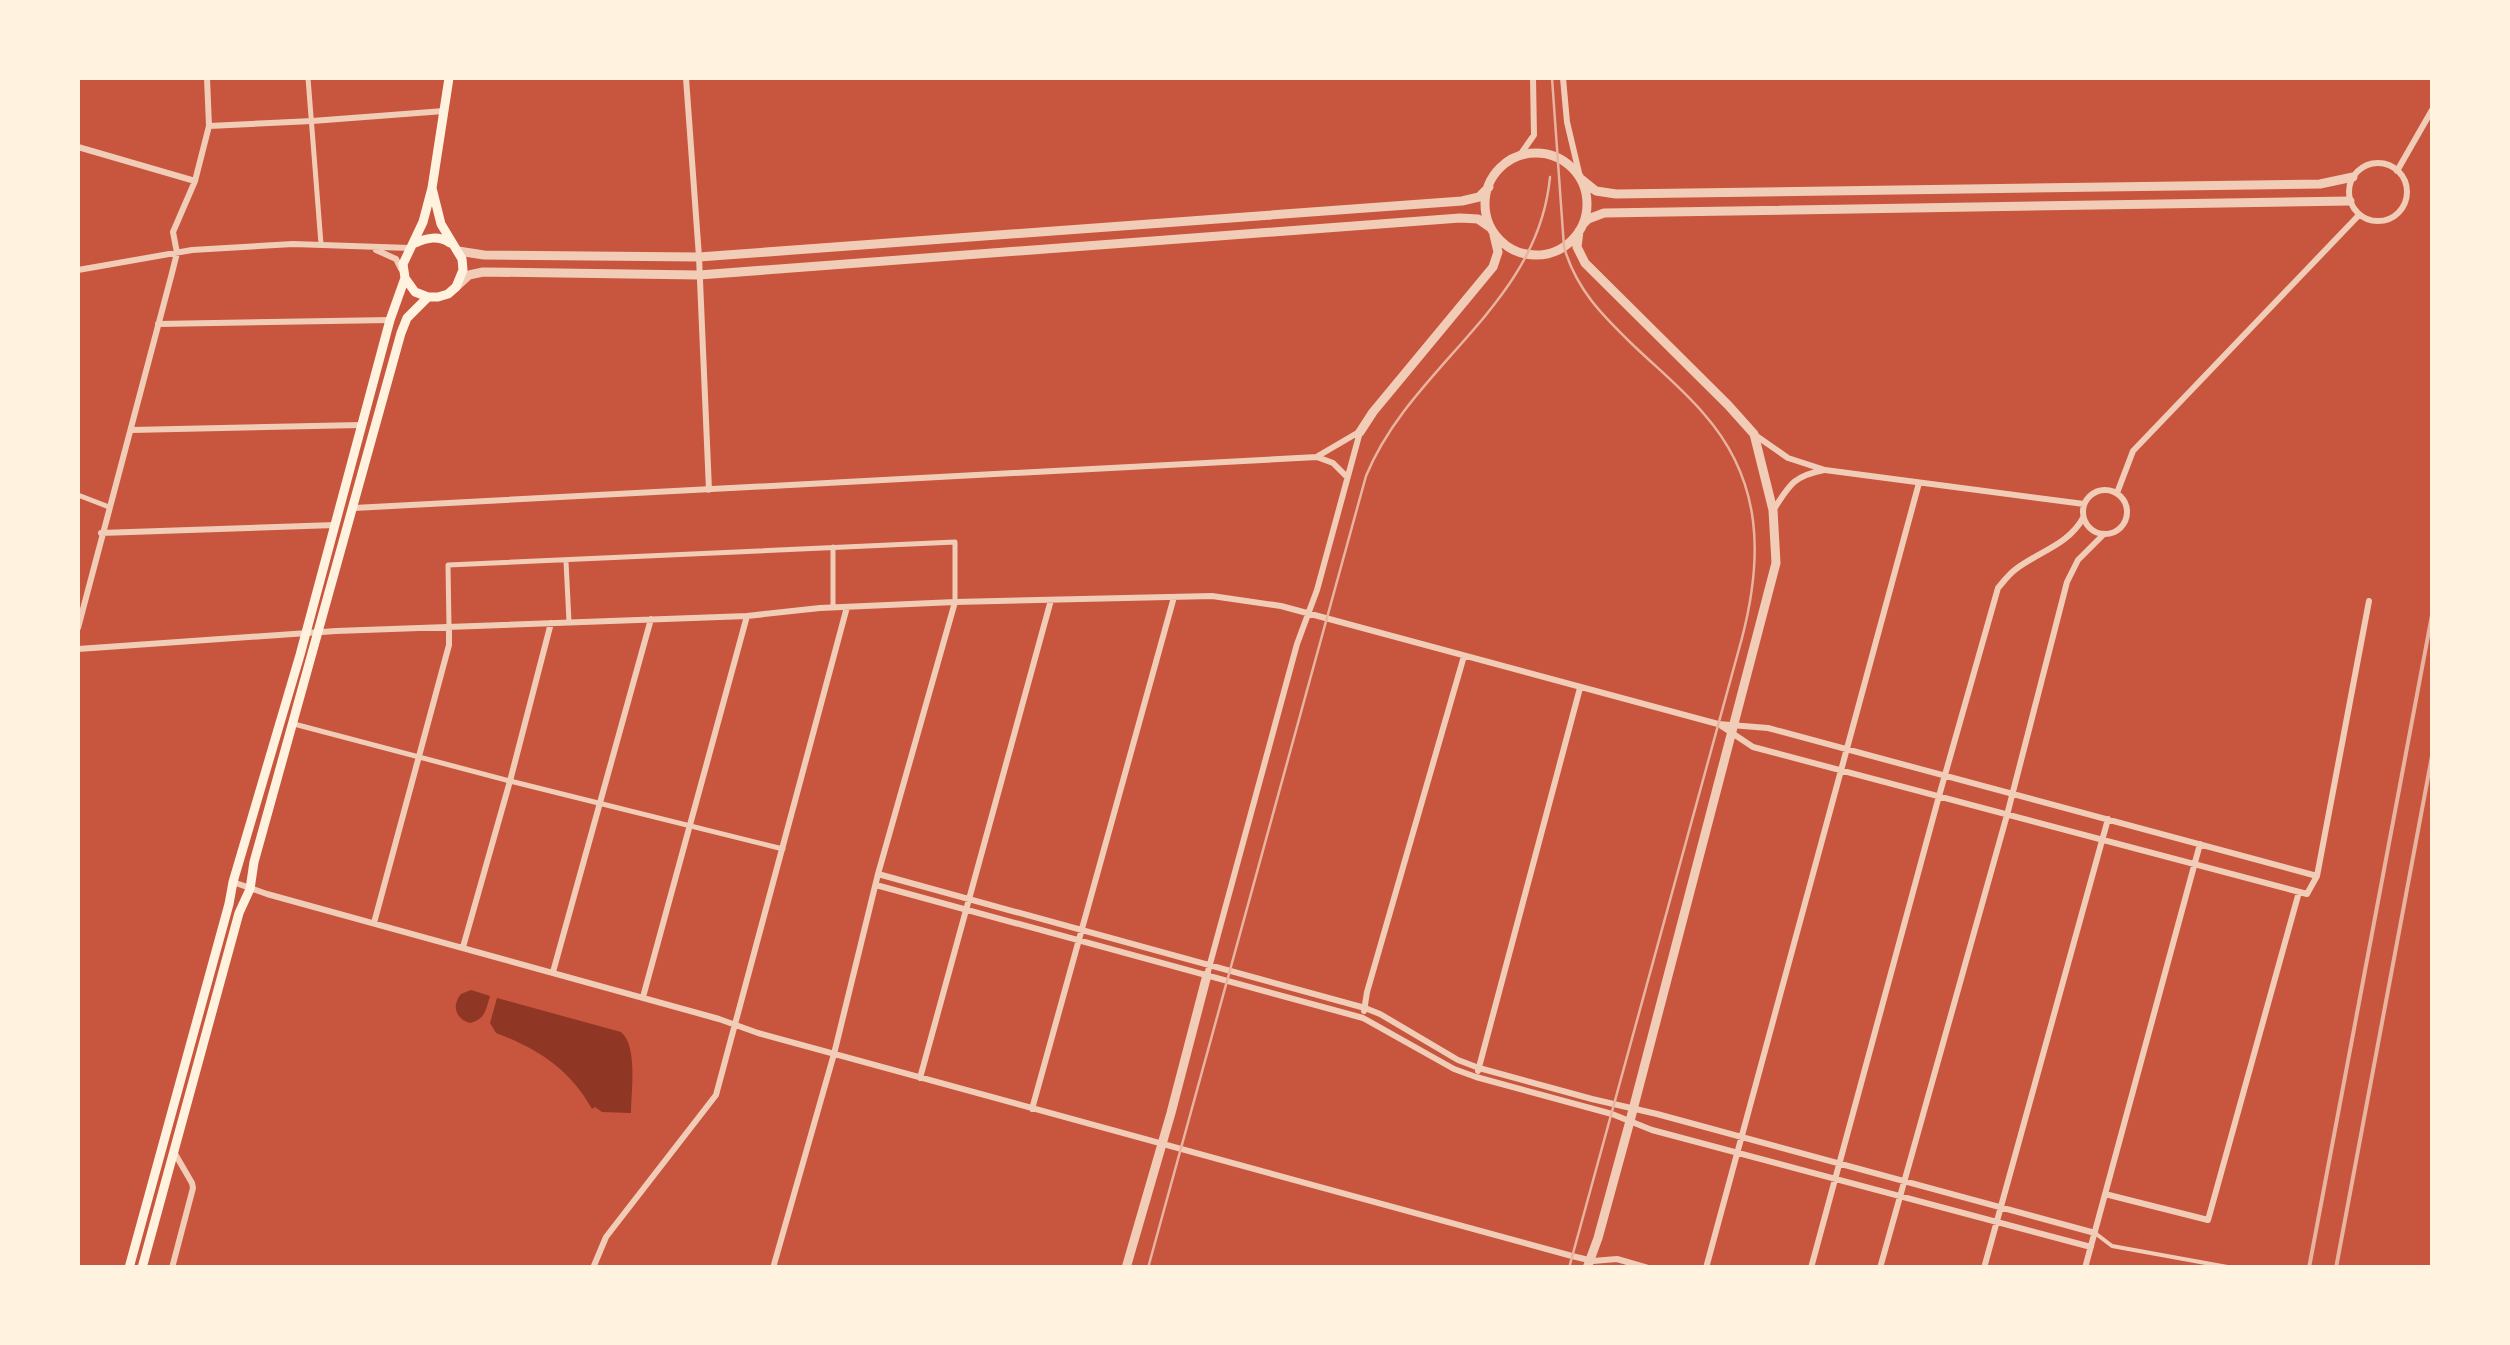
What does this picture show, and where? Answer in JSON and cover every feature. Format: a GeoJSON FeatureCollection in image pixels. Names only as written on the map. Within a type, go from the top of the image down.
{"type":"FeatureCollection","features":[{"type":"Feature","properties":{"kind":"main road"},"geometry":{"type":"LineString","coordinates":[[129,1268],[404,276],[405,257],[423,222],[449,78]]}},
{"type":"Feature","properties":{"kind":"main road"},"geometry":{"type":"LineString","coordinates":[[404,276],[416,292],[438,297],[456,287],[463,270],[462,259],[441,224],[432,188]]}},
{"type":"Feature","properties":{"kind":"main road"},"geometry":{"type":"LineString","coordinates":[[413,246],[428,238],[439,238],[456,248]]}},
{"type":"Feature","properties":{"kind":"main road"},"geometry":{"type":"LineString","coordinates":[[142,1268],[401,333],[406,318],[428,297]]}},
{"type":"Feature","properties":{"kind":"street"},"geometry":{"type":"LineString","coordinates":[[78,628],[177,253],[173,232],[196,180],[208,126],[208,78]]}},
{"type":"Feature","properties":{"kind":"street"},"geometry":{"type":"LineString","coordinates":[[308,78],[321,244]]}},
{"type":"Feature","properties":{"kind":"street"},"geometry":{"type":"LineString","coordinates":[[686,78],[700,256],[709,490]]}},
{"type":"Feature","properties":{"kind":"street"},"geometry":{"type":"LineString","coordinates":[[456,248],[484,255],[700,256],[1462,201],[1480,197],[1496,173],[1520,155],[1534,135],[1533,78]]}},
{"type":"Feature","properties":{"kind":"street"},"geometry":{"type":"LineString","coordinates":[[1564,78],[1566,122],[1587,200],[1577,248],[1586,264],[1754,434],[1788,458],[1825,470],[2084,504]]}},
{"type":"Feature","properties":{"kind":"street"},"geometry":{"type":"LineString","coordinates":[[2397,171],[2432,110]]}},
{"type":"Feature","properties":{"kind":"street"},"geometry":{"type":"LineString","coordinates":[[208,126],[444,111]]}},
{"type":"Feature","properties":{"kind":"street"},"geometry":{"type":"LineString","coordinates":[[78,147],[196,180]]}},
{"type":"Feature","properties":{"kind":"street"},"geometry":{"type":"LineString","coordinates":[[1520,155],[1557,159],[1596,191],[1616,194],[2320,184],[2353,177]]}},
{"type":"Feature","properties":{"kind":"street"},"geometry":{"type":"LineString","coordinates":[[2379,164],[2397,171],[2406,188],[2406,198],[2396,215],[2378,221],[2359,214],[2350,200],[2353,177],[2369,165],[2379,164]]}},
{"type":"Feature","properties":{"kind":"street"},"geometry":{"type":"LineString","coordinates":[[1126,1268],[1292,663],[1310,614],[1360,432],[1497,260],[1498,246],[1486,203],[1488,186]]}},
{"type":"Feature","properties":{"kind":"street"},"geometry":{"type":"LineString","coordinates":[[456,287],[469,276],[483,272],[700,275],[1460,218],[1478,219],[1511,248],[1544,254],[1564,247],[1588,218],[1604,213],[2350,200]]}},
{"type":"Feature","properties":{"kind":"street"},"geometry":{"type":"LineString","coordinates":[[2118,493],[2134,451],[2359,214]]}},
{"type":"Feature","properties":{"kind":"street"},"geometry":{"type":"LineString","coordinates":[[78,270],[177,253],[321,244],[413,246]]}},
{"type":"Feature","properties":{"kind":"street"},"geometry":{"type":"LineString","coordinates":[[370,248],[396,259],[404,276]]}},
{"type":"Feature","properties":{"kind":"street"},"geometry":{"type":"LineString","coordinates":[[158,324],[390,320]]}},
{"type":"Feature","properties":{"kind":"street"},"geometry":{"type":"LineString","coordinates":[[130,430],[361,424]]}},
{"type":"Feature","properties":{"kind":"street"},"geometry":{"type":"LineString","coordinates":[[1317,457],[1360,432]]}},
{"type":"Feature","properties":{"kind":"street"},"geometry":{"type":"LineString","coordinates":[[1592,1264],[1776,563],[1773,510],[1754,434]]}},
{"type":"Feature","properties":{"kind":"street"},"geometry":{"type":"LineString","coordinates":[[354,508],[1317,457],[1333,463],[1348,477]]}},
{"type":"Feature","properties":{"kind":"street"},"geometry":{"type":"LineString","coordinates":[[1773,510],[1793,481],[1804,474],[1825,470]]}},
{"type":"Feature","properties":{"kind":"street"},"geometry":{"type":"LineString","coordinates":[[1706,1268],[1919,483]]}},
{"type":"Feature","properties":{"kind":"street"},"geometry":{"type":"LineString","coordinates":[[1811,1268],[1998,588],[2012,572],[2077,530],[2084,518],[2084,504],[2092,493],[2110,490],[2118,493],[2127,505],[2126,520],[2119,530],[2104,534],[2078,560],[2067,582],[2007,814],[1880,1268]]}},
{"type":"Feature","properties":{"kind":"street"},"geometry":{"type":"LineString","coordinates":[[78,495],[109,507]]}},
{"type":"Feature","properties":{"kind":"street"},"geometry":{"type":"LineString","coordinates":[[2084,518],[2093,531],[2104,534]]}},
{"type":"Feature","properties":{"kind":"street"},"geometry":{"type":"LineString","coordinates":[[102,534],[336,525]]}},
{"type":"Feature","properties":{"kind":"street"},"geometry":{"type":"LineString","coordinates":[[374,923],[449,645],[448,565],[955,542],[956,602],[878,874],[834,1054],[773,1268]]}},
{"type":"Feature","properties":{"kind":"street"},"geometry":{"type":"LineString","coordinates":[[832,547],[833,607]]}},
{"type":"Feature","properties":{"kind":"street"},"geometry":{"type":"LineString","coordinates":[[566,561],[569,622]]}},
{"type":"Feature","properties":{"kind":"street"},"geometry":{"type":"LineString","coordinates":[[78,648],[319,632],[747,616],[833,607],[1212,596],[1281,606],[1718,724],[1734,730],[1753,747],[2303,894]]}},
{"type":"Feature","properties":{"kind":"street"},"geometry":{"type":"LineString","coordinates":[[1032,1108],[1174,597]]}},
{"type":"Feature","properties":{"kind":"street"},"geometry":{"type":"LineString","coordinates":[[920,1078],[1051,600]]}},
{"type":"Feature","properties":{"kind":"street"},"geometry":{"type":"LineString","coordinates":[[2105,1194],[2208,1220],[2303,894],[2317,876],[2370,601]]}},
{"type":"Feature","properties":{"kind":"street"},"geometry":{"type":"LineString","coordinates":[[593,1268],[606,1238],[716,1095],[847,607]]}},
{"type":"Feature","properties":{"kind":"street"},"geometry":{"type":"LineString","coordinates":[[643,997],[747,616]]}},
{"type":"Feature","properties":{"kind":"street"},"geometry":{"type":"LineString","coordinates":[[553,972],[652,619]]}},
{"type":"Feature","properties":{"kind":"street"},"geometry":{"type":"LineString","coordinates":[[463,947],[552,623]]}},
{"type":"Feature","properties":{"kind":"street"},"geometry":{"type":"LineString","coordinates":[[1364,1018],[1464,656]]}},
{"type":"Feature","properties":{"kind":"street"},"geometry":{"type":"LineString","coordinates":[[1478,1073],[1580,688]]}},
{"type":"Feature","properties":{"kind":"street"},"geometry":{"type":"LineString","coordinates":[[294,724],[783,850]]}},
{"type":"Feature","properties":{"kind":"street"},"geometry":{"type":"LineString","coordinates":[[1734,730],[1768,728],[2317,876]]}},
{"type":"Feature","properties":{"kind":"street"},"geometry":{"type":"LineString","coordinates":[[1984,1268],[2108,819]]}},
{"type":"Feature","properties":{"kind":"street"},"geometry":{"type":"LineString","coordinates":[[2086,1268],[2200,844]]}},
{"type":"Feature","properties":{"kind":"street"},"geometry":{"type":"LineString","coordinates":[[878,874],[1082,930],[1364,1018],[1454,1068],[1741,1137],[2094,1234]]}},
{"type":"Feature","properties":{"kind":"street"},"geometry":{"type":"LineString","coordinates":[[234,882],[758,1033],[1592,1264],[1617,1259],[1648,1268]]}},
{"type":"Feature","properties":{"kind":"street"},"geometry":{"type":"LineString","coordinates":[[876,885],[1079,940],[1365,1008],[1478,1073],[1652,1130],[2091,1246]]}},
{"type":"Feature","properties":{"kind":"street"},"geometry":{"type":"LineString","coordinates":[[172,1268],[193,1188],[174,1152]]}},
{"type":"Feature","properties":{"kind":"lane"},"geometry":{"type":"LineString","coordinates":[[2094,1234],[2112,1246],[2233,1268]]}},
{"type":"Feature","properties":{"kind":"shaded area"},"geometry":{"type":"Polygon","coordinates":[[[471,990],[490,996],[482,1017],[470,1023],[461,1018],[456,1007],[461,994],[471,990]]]}},
{"type":"Feature","properties":{"kind":"shaded area"},"geometry":{"type":"Polygon","coordinates":[[[497,998],[621,1032],[632,1058],[631,1113],[592,1109],[574,1083],[552,1062],[496,1033],[490,1023],[497,998]]]}},
{"type":"Feature","properties":{"kind":"tram line"},"geometry":{"type":"LineString","coordinates":[[1552,78],[1564,247],[1569,262],[1601,312],[1687,396],[1723,440],[1747,493],[1755,549],[1742,638],[1569,1268]]}},
{"type":"Feature","properties":{"kind":"tram line"},"geometry":{"type":"LineString","coordinates":[[1148,1268],[1366,476],[1412,400],[1499,299],[1523,262],[1541,222],[1550,177]]}},
{"type":"Feature","properties":{"kind":"railway"},"geometry":{"type":"LineString","coordinates":[[2309,1268],[2432,615]]}},
{"type":"Feature","properties":{"kind":"railway"},"geometry":{"type":"LineString","coordinates":[[2336,1268],[2432,756]]}}]}
